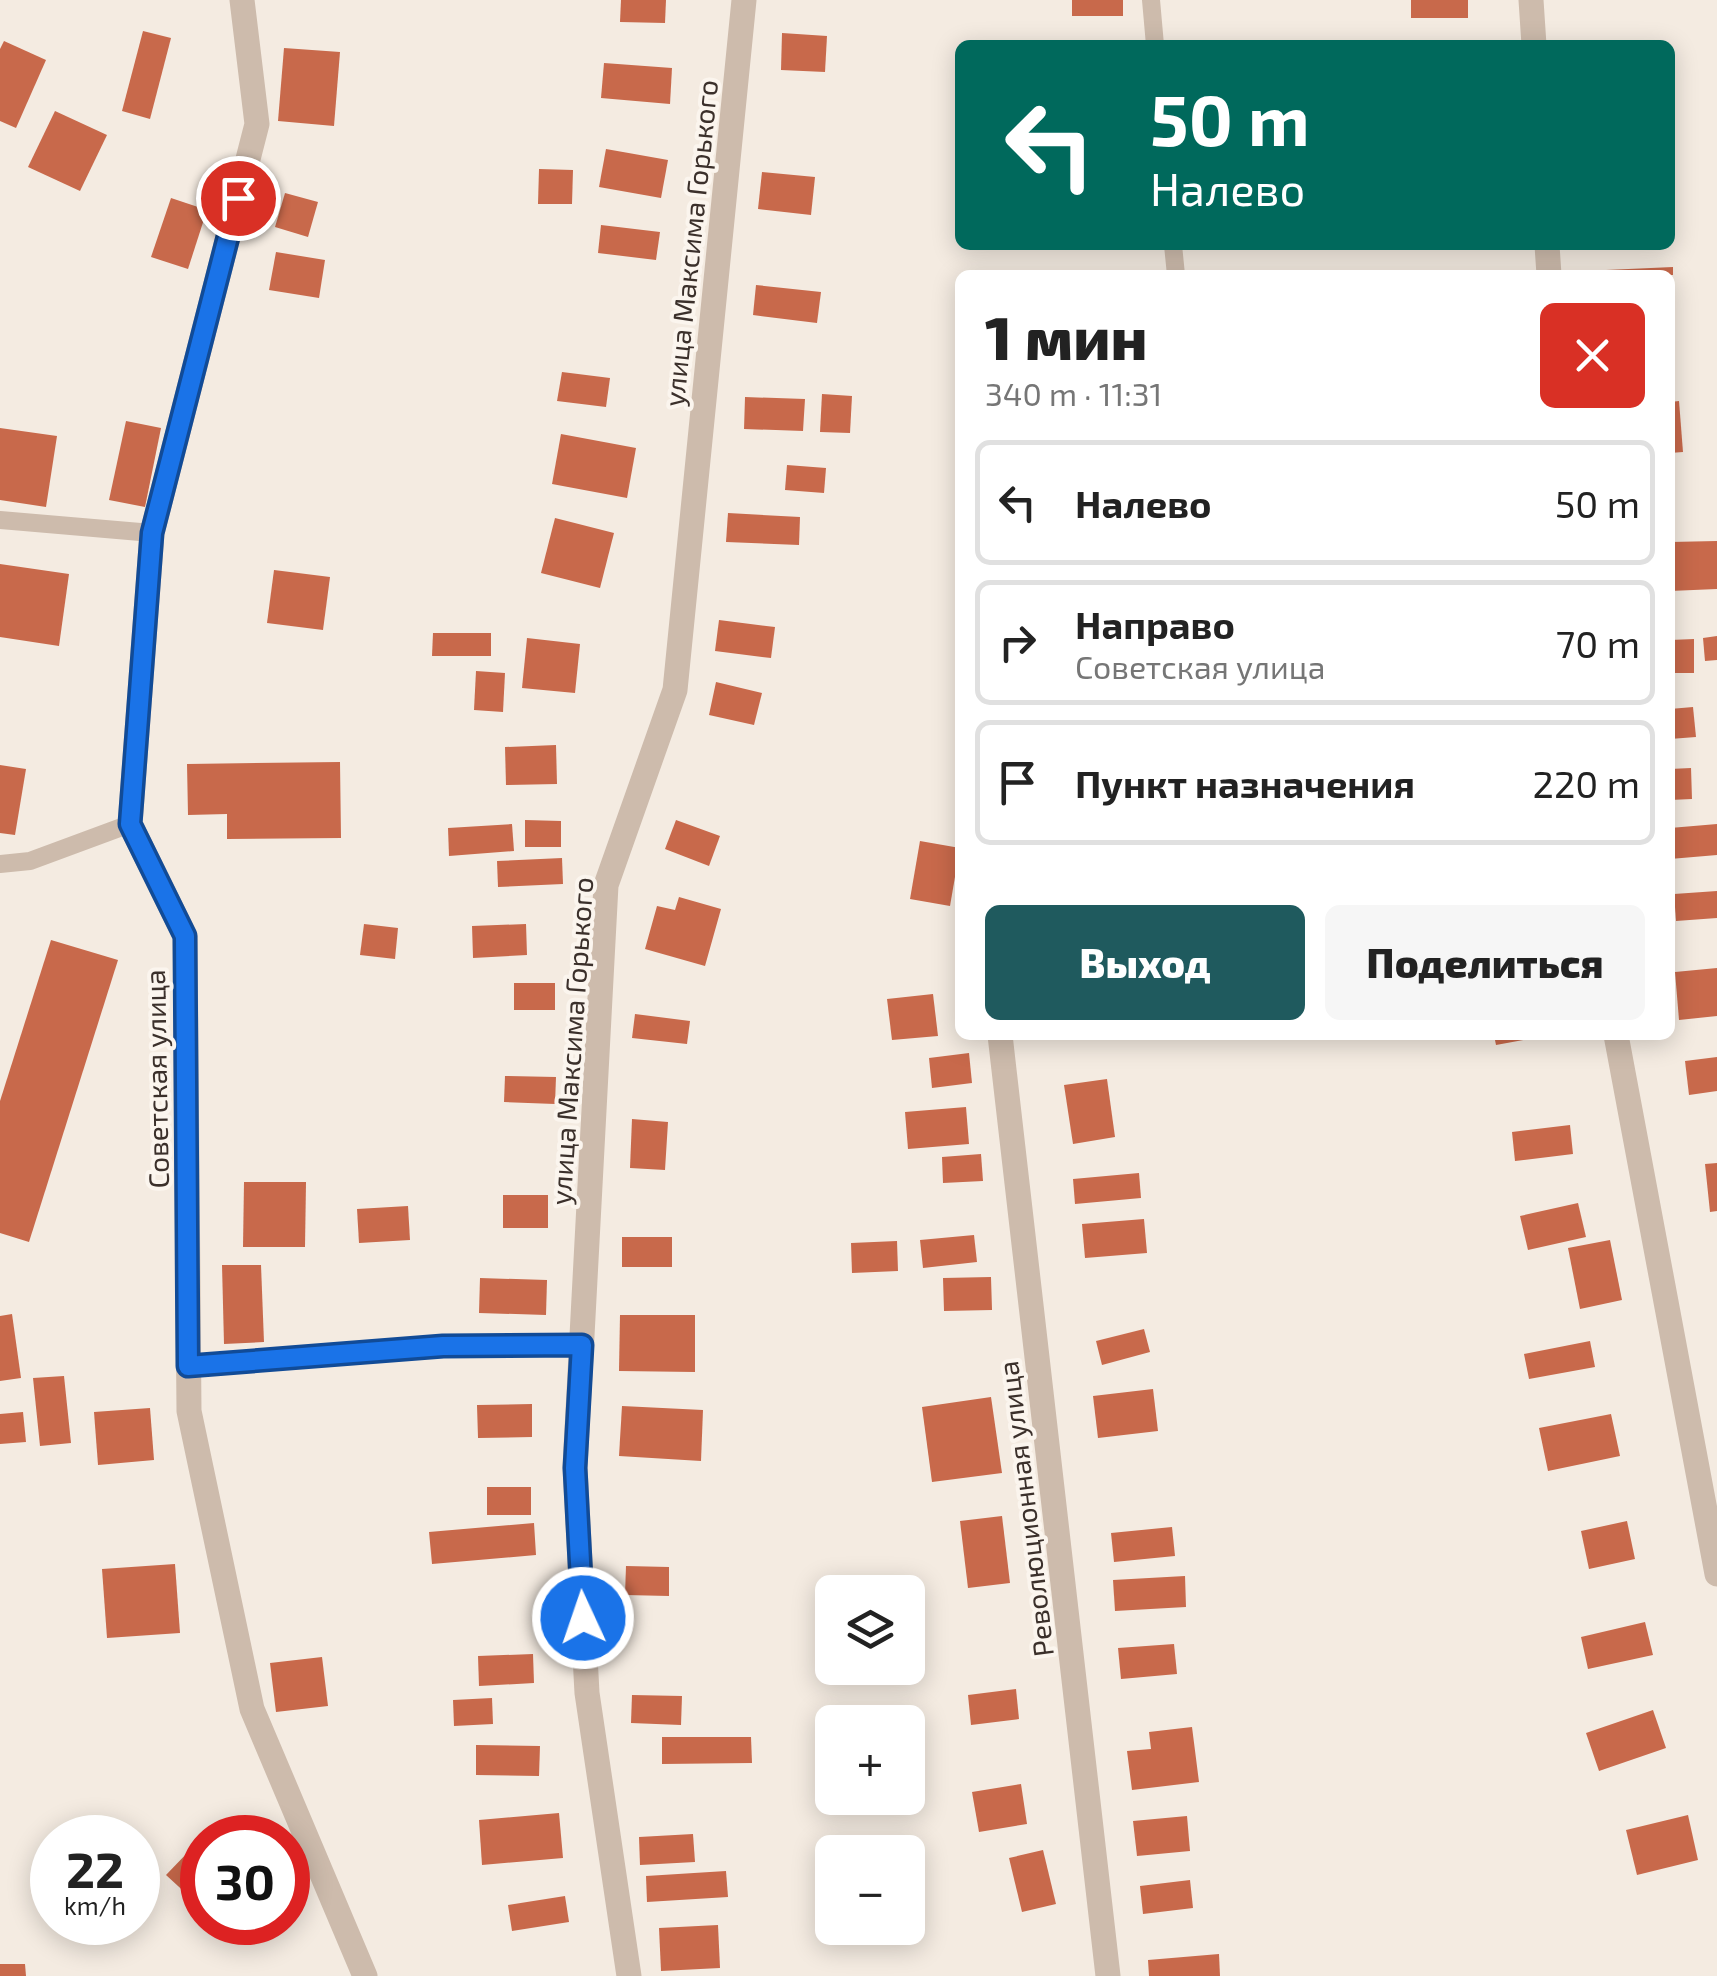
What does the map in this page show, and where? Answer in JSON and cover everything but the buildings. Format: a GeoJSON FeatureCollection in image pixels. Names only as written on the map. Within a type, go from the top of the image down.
{"type":"FeatureCollection","features":[{"type":"Feature","properties":{"kind":"street"},"geometry":{"type":"LineString","coordinates":[[130,824],[152,533],[257,124],[242,0]]}},
{"type":"Feature","properties":{"kind":"street","name":"улица Максима Горького"},"geometry":{"type":"LineString","coordinates":[[629,1976],[587,1693],[575,1468],[606,886],[675,690],[744,0]]}},
{"type":"Feature","properties":{"kind":"street"},"geometry":{"type":"LineString","coordinates":[[1531,0],[1534,40]]}},
{"type":"Feature","properties":{"kind":"street","name":"Советская улица"},"geometry":{"type":"LineString","coordinates":[[130,824],[185,936],[188,1411],[252,1709],[365,1976]]}},
{"type":"Feature","properties":{"kind":"street","name":"Революционная улица"},"geometry":{"type":"LineString","coordinates":[[1001,1040],[1108,1976]]}},
{"type":"Feature","properties":{"kind":"street"},"geometry":{"type":"LineString","coordinates":[[1617,1040],[1717,1574]]}},
{"type":"Feature","properties":{"kind":"lane"},"geometry":{"type":"LineString","coordinates":[[1151,0],[1155,40]]}},
{"type":"Feature","properties":{"kind":"lane"},"geometry":{"type":"LineString","coordinates":[[0,520],[152,533]]}},
{"type":"Feature","properties":{"kind":"lane"},"geometry":{"type":"LineString","coordinates":[[0,864],[30,862],[130,824]]}},
{"type":"Feature","properties":{"kind":"lane"},"geometry":{"type":"LineString","coordinates":[[188,1366],[443,1346],[582,1345]]}},
{"type":"Feature","properties":{"kind":"route"},"geometry":{"type":"LineString","coordinates":[[238,198],[152,533],[130,824],[185,936],[188,1366],[443,1346],[582,1345],[575,1468],[583,1618]]}}]}
